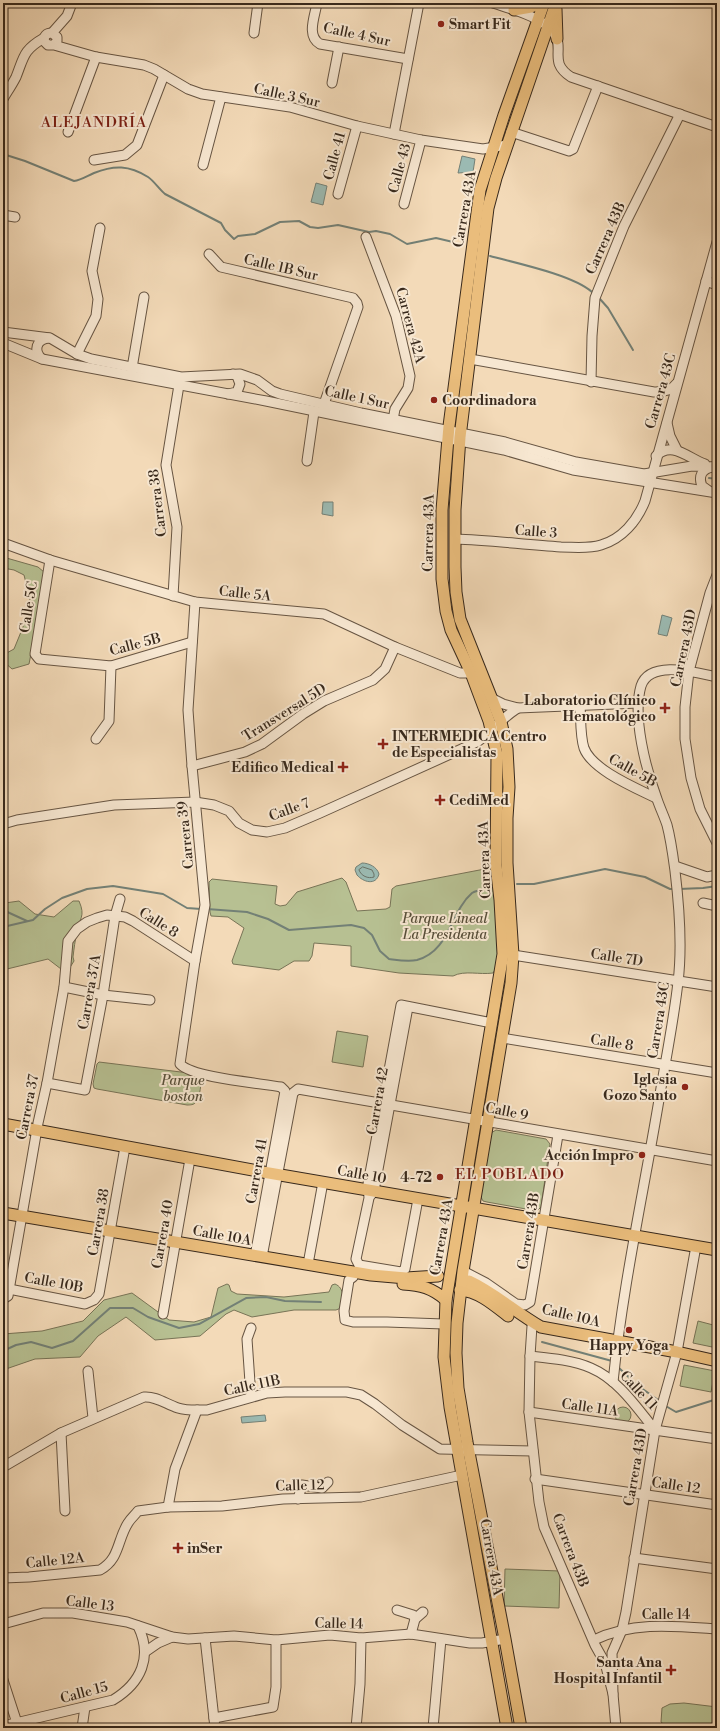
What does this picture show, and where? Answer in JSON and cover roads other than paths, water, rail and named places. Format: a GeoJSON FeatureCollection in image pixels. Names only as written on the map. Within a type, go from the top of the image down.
{"type":"FeatureCollection","features":[{"type":"Feature","properties":{"kind":"main road"},"geometry":{"type":"LineString","coordinates":[[514,10],[531,7],[540,3]]}},
{"type":"Feature","properties":{"kind":"main road"},"geometry":{"type":"LineString","coordinates":[[552,4],[557,39]]}},
{"type":"Feature","properties":{"kind":"main road","name":"Carrera 43A"},"geometry":{"type":"LineString","coordinates":[[507,1728],[462,1475],[463,1450],[456,1353],[460,1290],[511,983],[512,955],[507,863],[508,760],[505,738],[491,698],[451,630],[443,592],[442,530],[448,435],[478,204],[493,149],[552,4]]}},
{"type":"Feature","properties":{"kind":"main road","name":"Carrera 43A"},"geometry":{"type":"LineString","coordinates":[[521,1728],[505,1639],[463,1450],[450,1407],[444,1357],[444,1324],[446,1300],[503,954],[500,900],[496,865],[497,764],[492,731],[457,601],[455,539],[460,437],[488,208],[543,23]]}},
{"type":"Feature","properties":{"kind":"main road","name":"Calle 10"},"geometry":{"type":"LineString","coordinates":[[3,1124],[323,1182],[370,1193],[462,1206],[717,1250]]}},
{"type":"Feature","properties":{"kind":"main road","name":"Calle 10A"},"geometry":{"type":"LineString","coordinates":[[3,1213],[259,1257],[387,1277],[438,1276]]}},
{"type":"Feature","properties":{"kind":"main road"},"geometry":{"type":"LineString","coordinates":[[331,1268],[353,1277],[421,1285],[435,1291],[446,1300]]}},
{"type":"Feature","properties":{"kind":"main road","name":"Calle 10A"},"geometry":{"type":"LineString","coordinates":[[469,1281],[482,1287],[537,1326],[677,1352]]}},
{"type":"Feature","properties":{"kind":"main road"},"geometry":{"type":"LineString","coordinates":[[460,1290],[473,1293],[488,1301],[522,1324],[537,1326]]}},
{"type":"Feature","properties":{"kind":"main road"},"geometry":{"type":"LineString","coordinates":[[677,1352],[717,1361]]}},
{"type":"Feature","properties":{"kind":"street"},"geometry":{"type":"LineString","coordinates":[[52,40],[60,22],[63,21],[69,12],[72,3]]}},
{"type":"Feature","properties":{"kind":"street"},"geometry":{"type":"LineString","coordinates":[[254,33],[258,3]]}},
{"type":"Feature","properties":{"kind":"street","name":"Calle 4 Sur"},"geometry":{"type":"LineString","coordinates":[[317,3],[312,26],[314,38],[320,44],[408,59]]}},
{"type":"Feature","properties":{"kind":"street"},"geometry":{"type":"LineString","coordinates":[[394,134],[419,3]]}},
{"type":"Feature","properties":{"kind":"street"},"geometry":{"type":"LineString","coordinates":[[493,3],[514,10],[543,23],[555,34],[557,39],[558,60],[561,69],[571,77],[717,127]]}},
{"type":"Feature","properties":{"kind":"street","name":"Calle 3 Sur"},"geometry":{"type":"LineString","coordinates":[[3,99],[16,77],[22,59],[34,44],[52,40],[68,48],[96,57],[144,66],[164,75],[188,89],[221,97],[290,107],[357,126],[421,140],[472,148],[493,149],[507,146]]}},
{"type":"Feature","properties":{"kind":"street"},"geometry":{"type":"LineString","coordinates":[[332,83],[339,47]]}},
{"type":"Feature","properties":{"kind":"street"},"geometry":{"type":"LineString","coordinates":[[68,132],[96,57]]}},
{"type":"Feature","properties":{"kind":"street"},"geometry":{"type":"LineString","coordinates":[[94,160],[125,154],[137,145],[164,75]]}},
{"type":"Feature","properties":{"kind":"street"},"geometry":{"type":"LineString","coordinates":[[511,132],[569,151],[573,149],[598,86]]}},
{"type":"Feature","properties":{"kind":"street"},"geometry":{"type":"LineString","coordinates":[[203,165],[221,97]]}},
{"type":"Feature","properties":{"kind":"street","name":"Carrera 43B"},"geometry":{"type":"LineString","coordinates":[[591,382],[595,298],[624,226],[680,114]]}},
{"type":"Feature","properties":{"kind":"street","name":"Calle 41"},"geometry":{"type":"LineString","coordinates":[[338,194],[357,126]]}},
{"type":"Feature","properties":{"kind":"street","name":"Calle 43"},"geometry":{"type":"LineString","coordinates":[[404,204],[421,140]]}},
{"type":"Feature","properties":{"kind":"street"},"geometry":{"type":"LineString","coordinates":[[3,215],[15,217]]}},
{"type":"Feature","properties":{"kind":"street"},"geometry":{"type":"LineString","coordinates":[[77,354],[96,316],[98,298],[92,271],[100,228]]}},
{"type":"Feature","properties":{"kind":"street","name":"Carrera 42A"},"geometry":{"type":"LineString","coordinates":[[366,237],[396,316],[410,376],[408,388],[395,408],[393,420]]}},
{"type":"Feature","properties":{"kind":"street","name":"Carrera 43C"},"geometry":{"type":"LineString","coordinates":[[614,539],[627,528],[640,513],[717,242]]}},
{"type":"Feature","properties":{"kind":"street","name":"Calle 1B Sur"},"geometry":{"type":"LineString","coordinates":[[209,254],[221,267],[353,298],[357,303],[358,307],[324,404]]}},
{"type":"Feature","properties":{"kind":"street"},"geometry":{"type":"LineString","coordinates":[[706,282],[717,285]]}},
{"type":"Feature","properties":{"kind":"street"},"geometry":{"type":"LineString","coordinates":[[132,368],[144,297]]}},
{"type":"Feature","properties":{"kind":"street","name":"Calle 1 Sur"},"geometry":{"type":"LineString","coordinates":[[3,332],[50,338],[77,354],[102,362],[181,377],[233,374],[249,376],[272,391],[280,394],[393,420],[448,435]]}},
{"type":"Feature","properties":{"kind":"street"},"geometry":{"type":"LineString","coordinates":[[42,359],[37,353],[37,345],[42,339],[50,338]]}},
{"type":"Feature","properties":{"kind":"street","name":"Calle 1 Sur"},"geometry":{"type":"LineString","coordinates":[[3,343],[42,359],[228,394],[314,412],[460,437],[505,442],[576,462],[714,492]]}},
{"type":"Feature","properties":{"kind":"street"},"geometry":{"type":"LineString","coordinates":[[470,359],[591,382],[654,392],[668,391],[672,389],[677,382]]}},
{"type":"Feature","properties":{"kind":"street"},"geometry":{"type":"LineString","coordinates":[[228,394],[236,392],[240,384],[237,376],[233,374]]}},
{"type":"Feature","properties":{"kind":"street","name":"Carrera 38"},"geometry":{"type":"LineString","coordinates":[[173,596],[177,527],[166,465],[179,385]]}},
{"type":"Feature","properties":{"kind":"street"},"geometry":{"type":"LineString","coordinates":[[654,392],[665,400],[670,436],[677,450],[688,457],[715,467]]}},
{"type":"Feature","properties":{"kind":"street"},"geometry":{"type":"LineString","coordinates":[[307,461],[314,412]]}},
{"type":"Feature","properties":{"kind":"street"},"geometry":{"type":"LineString","coordinates":[[656,456],[663,450],[677,450]]}},
{"type":"Feature","properties":{"kind":"street","name":"Calle 1 Sur"},"geometry":{"type":"LineString","coordinates":[[650,478],[678,468],[692,466],[715,467]]}},
{"type":"Feature","properties":{"kind":"street"},"geometry":{"type":"LineString","coordinates":[[714,492],[702,486],[700,481],[703,471],[715,467]]}},
{"type":"Feature","properties":{"kind":"street","name":"Calle 3"},"geometry":{"type":"LineString","coordinates":[[455,539],[545,546],[582,547],[597,546],[614,539]]}},
{"type":"Feature","properties":{"kind":"street","name":"Calle 5A"},"geometry":{"type":"LineString","coordinates":[[3,543],[50,560],[195,602],[324,614],[395,647],[460,673],[475,671]]}},
{"type":"Feature","properties":{"kind":"street","name":"Calle 5C"},"geometry":{"type":"LineString","coordinates":[[36,657],[35,654],[50,560]]}},
{"type":"Feature","properties":{"kind":"street","name":"Carrera 43D"},"geometry":{"type":"LineString","coordinates":[[717,575],[710,593],[689,671],[685,707],[685,731],[691,778],[700,809],[717,843]]}},
{"type":"Feature","properties":{"kind":"street","name":"Carrera 39"},"geometry":{"type":"LineString","coordinates":[[180,1064],[204,907],[203,872],[195,802],[188,710],[195,602]]}},
{"type":"Feature","properties":{"kind":"street","name":"Calle 5B"},"geometry":{"type":"LineString","coordinates":[[36,657],[39,659],[111,666],[192,642]]}},
{"type":"Feature","properties":{"kind":"street","name":"Transversal 5D"},"geometry":{"type":"LineString","coordinates":[[192,766],[245,752],[262,744],[303,714],[324,701],[373,680],[385,669],[395,647]]}},
{"type":"Feature","properties":{"kind":"street"},"geometry":{"type":"LineString","coordinates":[[96,739],[109,721],[111,666]]}},
{"type":"Feature","properties":{"kind":"street","name":"Carrera 43C"},"geometry":{"type":"LineString","coordinates":[[613,1382],[635,1235],[651,1150],[678,981],[679,932],[675,870],[666,823],[656,798],[643,746],[640,730],[639,703],[642,684],[647,677],[665,670],[689,671]]}},
{"type":"Feature","properties":{"kind":"street"},"geometry":{"type":"LineString","coordinates":[[689,671],[717,677]]}},
{"type":"Feature","properties":{"kind":"street"},"geometry":{"type":"LineString","coordinates":[[491,698],[503,704],[518,708],[639,703]]}},
{"type":"Feature","properties":{"kind":"street","name":"Calle 5B"},"geometry":{"type":"LineString","coordinates":[[580,706],[583,747],[590,759],[597,765],[656,798]]}},
{"type":"Feature","properties":{"kind":"street"},"geometry":{"type":"LineString","coordinates":[[500,722],[507,715],[518,708]]}},
{"type":"Feature","properties":{"kind":"street","name":"Calle 7"},"geometry":{"type":"LineString","coordinates":[[3,824],[17,820],[114,805],[195,802],[214,805],[229,811],[239,823],[252,830],[267,832],[273,831],[285,828],[320,813],[477,742],[492,731],[500,722]]}},
{"type":"Feature","properties":{"kind":"street"},"geometry":{"type":"LineString","coordinates":[[675,870],[707,877],[717,875]]}},
{"type":"Feature","properties":{"kind":"street","name":"Carrera 37A"},"geometry":{"type":"LineString","coordinates":[[47,1083],[85,1090],[103,995],[115,916],[120,899]]}},
{"type":"Feature","properties":{"kind":"street"},"geometry":{"type":"LineString","coordinates":[[702,903],[717,906]]}},
{"type":"Feature","properties":{"kind":"street","name":"Calle 8"},"geometry":{"type":"LineString","coordinates":[[68,942],[77,929],[87,922],[106,916],[125,917],[195,961]]}},
{"type":"Feature","properties":{"kind":"street","name":"Carrera 37"},"geometry":{"type":"LineString","coordinates":[[3,1300],[8,1296],[36,1130],[47,1083],[64,986],[68,942]]}},
{"type":"Feature","properties":{"kind":"street","name":"Calle 7D"},"geometry":{"type":"LineString","coordinates":[[512,955],[717,988]]}},
{"type":"Feature","properties":{"kind":"street"},"geometry":{"type":"LineString","coordinates":[[64,986],[103,995],[150,1000]]}},
{"type":"Feature","properties":{"kind":"street","name":"Carrera 42"},"geometry":{"type":"LineString","coordinates":[[418,1199],[405,1269],[401,1272],[359,1266],[356,1259],[387,1104],[404,1006],[492,1023]]}},
{"type":"Feature","properties":{"kind":"street","name":"Calle 8"},"geometry":{"type":"LineString","coordinates":[[502,1038],[717,1073]]}},
{"type":"Feature","properties":{"kind":"street","name":"Calle 9"},"geometry":{"type":"LineString","coordinates":[[180,1064],[184,1068],[205,1075],[289,1090],[387,1104],[558,1135],[717,1161]]}},
{"type":"Feature","properties":{"kind":"street","name":"Carrera 41"},"geometry":{"type":"LineString","coordinates":[[259,1257],[289,1090]]}},
{"type":"Feature","properties":{"kind":"street","name":"Carrera 43B"},"geometry":{"type":"LineString","coordinates":[[525,1305],[530,1302],[532,1295],[558,1135]]}},
{"type":"Feature","properties":{"kind":"street","name":"Carrera 38"},"geometry":{"type":"LineString","coordinates":[[94,1300],[99,1294],[125,1146]]}},
{"type":"Feature","properties":{"kind":"street","name":"Carrera 40"},"geometry":{"type":"LineString","coordinates":[[163,1314],[190,1159]]}},
{"type":"Feature","properties":{"kind":"street"},"geometry":{"type":"LineString","coordinates":[[308,1264],[323,1182]]}},
{"type":"Feature","properties":{"kind":"street","name":"Carrera 43D"},"geometry":{"type":"LineString","coordinates":[[613,1694],[612,1653],[622,1630],[655,1430],[677,1352],[696,1246]]}},
{"type":"Feature","properties":{"kind":"street","name":"Calle 10A"},"geometry":{"type":"LineString","coordinates":[[463,1271],[486,1283],[516,1304],[525,1305]]}},
{"type":"Feature","properties":{"kind":"street"},"geometry":{"type":"LineString","coordinates":[[353,1277],[349,1280],[344,1311],[345,1320],[353,1322],[444,1324]]}},
{"type":"Feature","properties":{"kind":"street","name":"Calle 10B"},"geometry":{"type":"LineString","coordinates":[[9,1289],[85,1304],[94,1300]]}},
{"type":"Feature","properties":{"kind":"street","name":"Carrera 43B"},"geometry":{"type":"LineString","coordinates":[[537,1326],[530,1356],[529,1412],[536,1479],[544,1527],[605,1663],[613,1694],[616,1728]]}},
{"type":"Feature","properties":{"kind":"street"},"geometry":{"type":"LineString","coordinates":[[251,1328],[248,1333],[247,1342],[251,1397]]}},
{"type":"Feature","properties":{"kind":"street","name":"Calle 11"},"geometry":{"type":"LineString","coordinates":[[530,1356],[578,1364],[591,1368],[613,1382],[655,1430]]}},
{"type":"Feature","properties":{"kind":"street"},"geometry":{"type":"LineString","coordinates":[[600,1374],[614,1369]]}},
{"type":"Feature","properties":{"kind":"street"},"geometry":{"type":"LineString","coordinates":[[88,1371],[93,1418]]}},
{"type":"Feature","properties":{"kind":"street","name":"Calle 11B"},"geometry":{"type":"LineString","coordinates":[[3,1467],[60,1433],[144,1397],[152,1397],[179,1408],[207,1410],[251,1397],[285,1392],[347,1392],[361,1396],[376,1404],[402,1425],[440,1449],[533,1451]]}},
{"type":"Feature","properties":{"kind":"street"},"geometry":{"type":"LineString","coordinates":[[168,1507],[175,1469],[197,1410]]}},
{"type":"Feature","properties":{"kind":"street","name":"Calle 11A"},"geometry":{"type":"LineString","coordinates":[[529,1412],[717,1439]]}},
{"type":"Feature","properties":{"kind":"street"},"geometry":{"type":"LineString","coordinates":[[60,1433],[65,1511]]}},
{"type":"Feature","properties":{"kind":"street","name":"Calle 12"},"geometry":{"type":"LineString","coordinates":[[109,1565],[114,1557],[128,1523],[138,1511],[168,1507],[222,1506],[283,1499],[361,1497],[462,1475]]}},
{"type":"Feature","properties":{"kind":"street","name":"Calle 12"},"geometry":{"type":"LineString","coordinates":[[536,1479],[717,1504]]}},
{"type":"Feature","properties":{"kind":"street"},"geometry":{"type":"LineString","coordinates":[[298,1499],[302,1485],[322,1488],[328,1482]]}},
{"type":"Feature","properties":{"kind":"street"},"geometry":{"type":"LineString","coordinates":[[634,1558],[717,1569]]}},
{"type":"Feature","properties":{"kind":"street","name":"Calle 12A"},"geometry":{"type":"LineString","coordinates":[[3,1578],[100,1570],[109,1565]]}},
{"type":"Feature","properties":{"kind":"street"},"geometry":{"type":"LineString","coordinates":[[397,1610],[413,1615],[415,1620]]}},
{"type":"Feature","properties":{"kind":"street"},"geometry":{"type":"LineString","coordinates":[[411,1634],[415,1620],[423,1612]]}},
{"type":"Feature","properties":{"kind":"street","name":"Calle 13"},"geometry":{"type":"LineString","coordinates":[[3,1624],[43,1613],[73,1613],[95,1616],[138,1626],[172,1637]]}},
{"type":"Feature","properties":{"kind":"street","name":"Calle 15"},"geometry":{"type":"LineString","coordinates":[[3,1726],[113,1700],[124,1693],[134,1683],[141,1670],[144,1652],[143,1638],[138,1626]]}},
{"type":"Feature","properties":{"kind":"street","name":"Calle 14"},"geometry":{"type":"LineString","coordinates":[[594,1640],[622,1630],[664,1626],[717,1628]]}},
{"type":"Feature","properties":{"kind":"street","name":"Calle 14"},"geometry":{"type":"LineString","coordinates":[[172,1637],[188,1639],[234,1636],[276,1640],[330,1635],[361,1638],[411,1634],[470,1643],[505,1639]]}},
{"type":"Feature","properties":{"kind":"street"},"geometry":{"type":"LineString","coordinates":[[144,1652],[158,1643],[172,1637]]}},
{"type":"Feature","properties":{"kind":"street"},"geometry":{"type":"LineString","coordinates":[[205,1638],[214,1728]]}},
{"type":"Feature","properties":{"kind":"street"},"geometry":{"type":"LineString","coordinates":[[356,1728],[360,1684],[361,1638]]}},
{"type":"Feature","properties":{"kind":"street"},"geometry":{"type":"LineString","coordinates":[[433,1728],[442,1639]]}},
{"type":"Feature","properties":{"kind":"street"},"geometry":{"type":"LineString","coordinates":[[214,1718],[273,1707],[276,1687],[276,1640]]}},
{"type":"Feature","properties":{"kind":"street"},"geometry":{"type":"LineString","coordinates":[[3,1680],[17,1723]]}},
{"type":"Feature","properties":{"kind":"street"},"geometry":{"type":"LineString","coordinates":[[82,1728],[85,1707]]}},
{"type":"Feature","properties":{"kind":"water"},"geometry":{"type":"Polygon","coordinates":[[[462,156],[475,159],[473,172],[458,173],[462,156]]]}},
{"type":"Feature","properties":{"kind":"water"},"geometry":{"type":"Polygon","coordinates":[[[316,183],[327,186],[323,205],[311,202],[316,183]]]}},
{"type":"Feature","properties":{"kind":"water"},"geometry":{"type":"Polygon","coordinates":[[[323,502],[333,502],[333,516],[322,514],[323,502]]]}},
{"type":"Feature","properties":{"kind":"water"},"geometry":{"type":"Polygon","coordinates":[[[662,615],[672,618],[667,636],[658,634],[662,615]]]}},
{"type":"Feature","properties":{"kind":"water"},"geometry":{"type":"Polygon","coordinates":[[[362,863],[375,867],[379,874],[375,880],[369,882],[357,875],[355,870],[356,867],[362,863]]]}},
{"type":"Feature","properties":{"kind":"water"},"geometry":{"type":"Polygon","coordinates":[[[265,1415],[266,1421],[242,1423],[241,1417],[265,1415]]]}},
{"type":"Feature","properties":{"kind":"waterway"},"geometry":{"type":"LineString","coordinates":[[3,154],[25,161],[74,181],[101,170],[115,168],[128,168],[134,170],[150,179],[165,194],[221,223],[225,230],[234,239],[238,236],[255,234],[280,222],[299,221],[310,227],[318,228],[338,225],[369,232],[376,231],[390,234],[407,244],[436,238],[453,242]]}},
{"type":"Feature","properties":{"kind":"waterway"},"geometry":{"type":"LineString","coordinates":[[490,256],[558,275],[572,280],[592,292]]}},
{"type":"Feature","properties":{"kind":"waterway"},"geometry":{"type":"LineString","coordinates":[[600,299],[608,308],[633,350]]}},
{"type":"Feature","properties":{"kind":"waterway"},"geometry":{"type":"LineString","coordinates":[[709,478],[717,479]]}},
{"type":"Feature","properties":{"kind":"waterway"},"geometry":{"type":"LineString","coordinates":[[517,884],[534,884],[605,869],[645,877],[670,889],[675,889]]}},
{"type":"Feature","properties":{"kind":"waterway"},"geometry":{"type":"LineString","coordinates":[[3,927],[33,920],[45,909],[62,898],[87,889],[113,886],[163,894],[187,908],[201,909]]}},
{"type":"Feature","properties":{"kind":"waterway"},"geometry":{"type":"LineString","coordinates":[[679,889],[717,886]]}},
{"type":"Feature","properties":{"kind":"waterway"},"geometry":{"type":"LineString","coordinates":[[207,909],[247,912],[268,919],[289,930],[351,925],[364,928],[372,935],[380,951],[389,959],[414,961],[428,955],[443,940],[459,910],[472,893],[490,888]]}},
{"type":"Feature","properties":{"kind":"waterway"},"geometry":{"type":"LineString","coordinates":[[3,910],[27,921]]}},
{"type":"Feature","properties":{"kind":"waterway"},"geometry":{"type":"LineString","coordinates":[[3,1351],[16,1345],[31,1342],[52,1348],[73,1341],[110,1308],[133,1308],[148,1317],[179,1328],[199,1324],[246,1298],[266,1297],[285,1301],[321,1302]]}},
{"type":"Feature","properties":{"kind":"waterway"},"geometry":{"type":"LineString","coordinates":[[542,1342],[612,1361]]}},
{"type":"Feature","properties":{"kind":"waterway"},"geometry":{"type":"LineString","coordinates":[[618,1367],[637,1385],[661,1402]]}},
{"type":"Feature","properties":{"kind":"waterway"},"geometry":{"type":"LineString","coordinates":[[664,1405],[676,1412],[717,1399]]}},
{"type":"Feature","properties":{"kind":"place","name":"Smart Fit"},"geometry":{"type":"Point","coordinates":[441,24]}},
{"type":"Feature","properties":{"kind":"place","name":"Coordinadora"},"geometry":{"type":"Point","coordinates":[434,400]}},
{"type":"Feature","properties":{"kind":"place","name":"Laboratorio Clínico Hematológico"},"geometry":{"type":"Point","coordinates":[665,708]}},
{"type":"Feature","properties":{"kind":"place","name":"INTERMEDICA Centro de Especialistas"},"geometry":{"type":"Point","coordinates":[383,744]}},
{"type":"Feature","properties":{"kind":"place","name":"Edifico Medical"},"geometry":{"type":"Point","coordinates":[343,767]}},
{"type":"Feature","properties":{"kind":"place","name":"CediMed"},"geometry":{"type":"Point","coordinates":[440,800]}},
{"type":"Feature","properties":{"kind":"place","name":"Iglesia Gozo Santo"},"geometry":{"type":"Point","coordinates":[685,1087]}},
{"type":"Feature","properties":{"kind":"place","name":"Acción Impro"},"geometry":{"type":"Point","coordinates":[642,1155]}},
{"type":"Feature","properties":{"kind":"place","name":"4-72"},"geometry":{"type":"Point","coordinates":[440,1177]}},
{"type":"Feature","properties":{"kind":"place","name":"Happy Yoga"},"geometry":{"type":"Point","coordinates":[629,1330]}},
{"type":"Feature","properties":{"kind":"place","name":"inSer"},"geometry":{"type":"Point","coordinates":[178,1548]}},
{"type":"Feature","properties":{"kind":"place","name":"Santa Ana Hospital Infantil"},"geometry":{"type":"Point","coordinates":[671,1670]}},
{"type":"Feature","properties":{"kind":"district","name":"ALEJANDRÍA"},"geometry":{"type":"Point","coordinates":[94,122]}},
{"type":"Feature","properties":{"kind":"district","name":"EL POBLADO"},"geometry":{"type":"Point","coordinates":[510,1174]}},
{"type":"Feature","properties":{"kind":"park label","name":"Parque Lineal La Presidenta"},"geometry":{"type":"Point","coordinates":[445,926]}},
{"type":"Feature","properties":{"kind":"park label","name":"Parque boston"},"geometry":{"type":"Point","coordinates":[183,1088]}}]}
